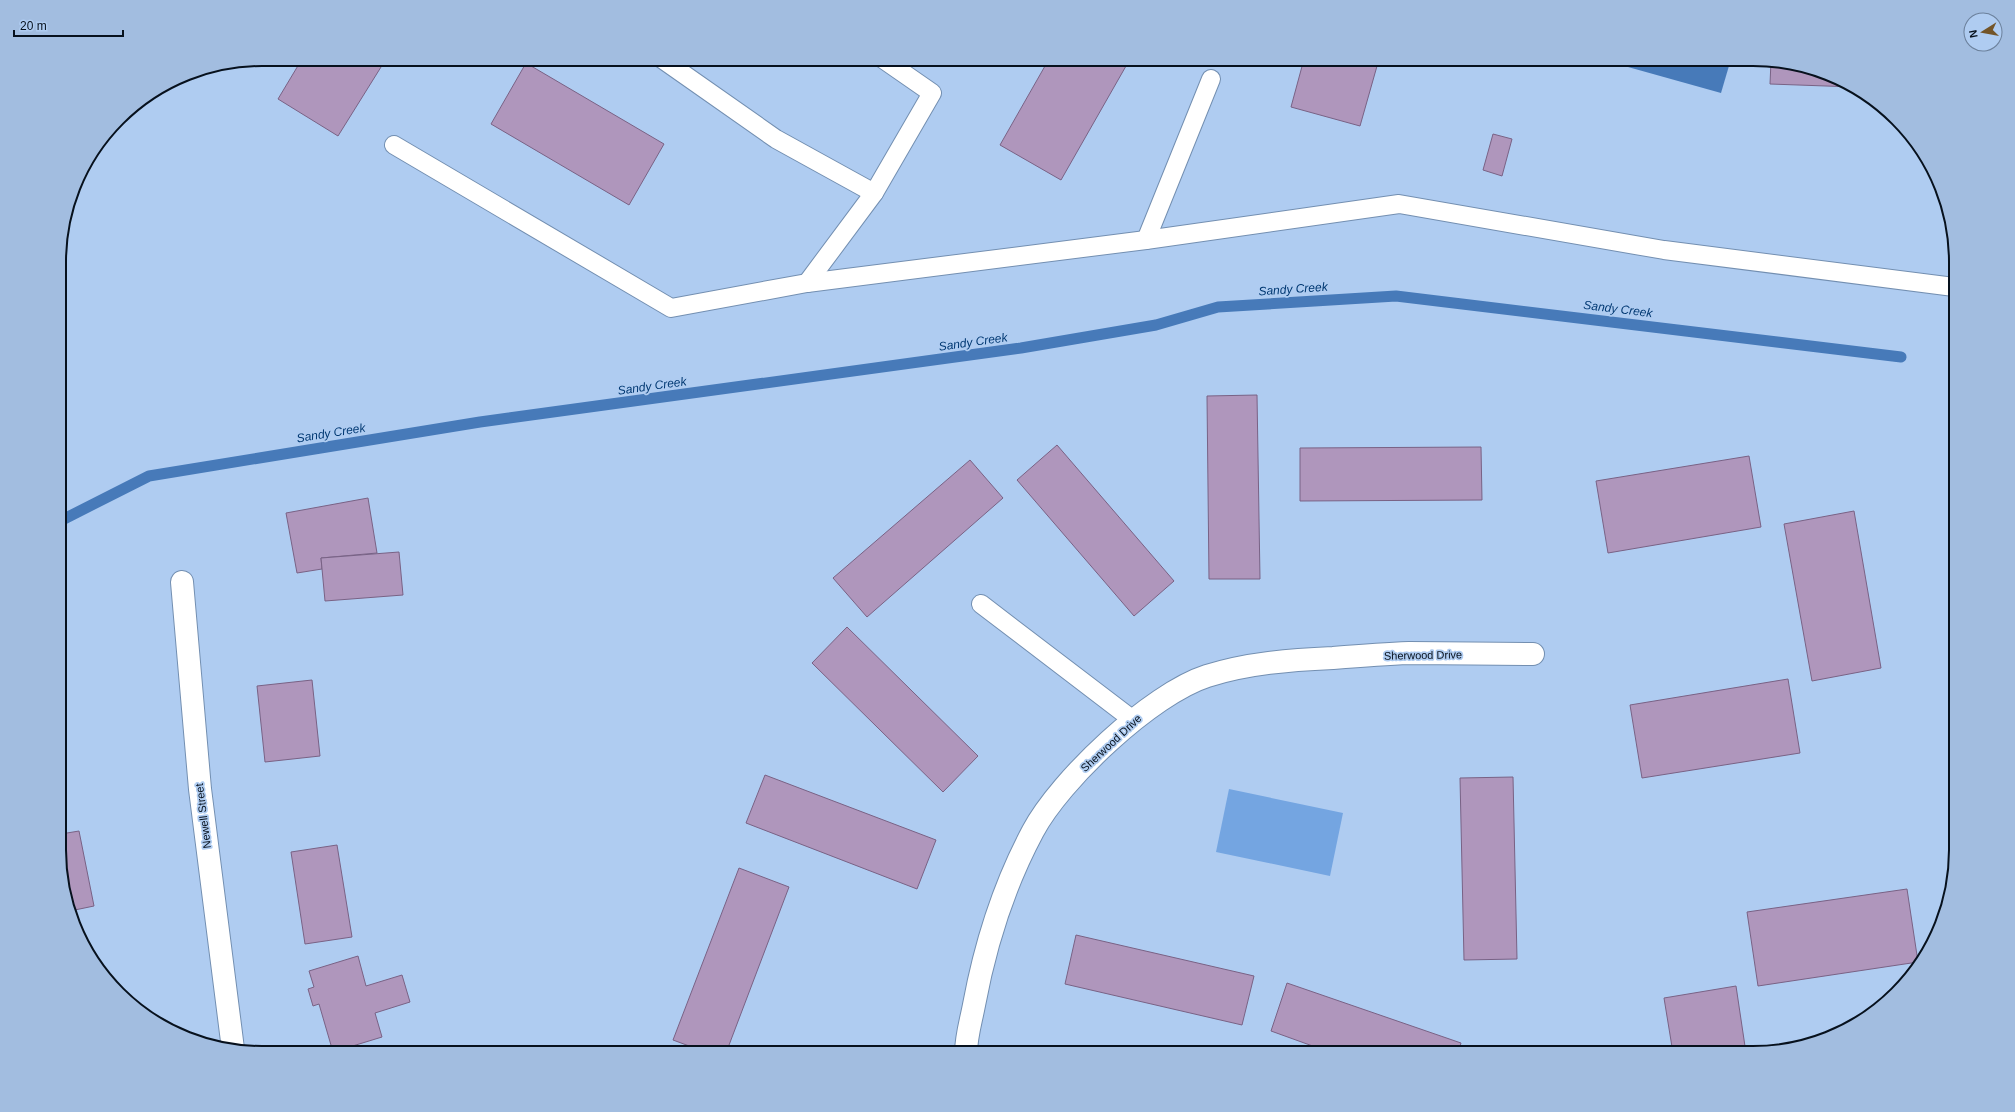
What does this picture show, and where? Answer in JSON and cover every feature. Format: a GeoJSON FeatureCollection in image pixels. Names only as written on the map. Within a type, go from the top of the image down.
{"type":"FeatureCollection","features":[{"type":"Feature","properties":{"kind":"street","name":"Newell Street"},"geometry":{"type":"LineString","coordinates":[[182,582],[200,789],[232,1043]]}},
{"type":"Feature","properties":{"kind":"street","name":"Sherwood Drive"},"geometry":{"type":"LineString","coordinates":[[967,1046],[979,980],[994,927],[1016,864],[1034,830],[1055,799],[1094,756],[1133,720],[1174,691],[1204,676],[1239,667],[1286,661],[1408,653],[1533,654]]}},
{"type":"Feature","properties":{"kind":"lane"},"geometry":{"type":"LineString","coordinates":[[672,66],[776,139],[874,193]]}},
{"type":"Feature","properties":{"kind":"lane"},"geometry":{"type":"LineString","coordinates":[[807,283],[874,193],[932,93],[893,66]]}},
{"type":"Feature","properties":{"kind":"lane"},"geometry":{"type":"LineString","coordinates":[[1146,240],[1211,79]]}},
{"type":"Feature","properties":{"kind":"lane"},"geometry":{"type":"LineString","coordinates":[[394,145],[671,308],[807,283],[1146,240],[1399,204],[1664,250],[1949,286]]}},
{"type":"Feature","properties":{"kind":"lane"},"geometry":{"type":"LineString","coordinates":[[981,604],[1133,720]]}},
{"type":"Feature","properties":{"kind":"shaded area"},"geometry":{"type":"Polygon","coordinates":[[[1628,66],[1729,66],[1721,93],[1628,66]]]}},
{"type":"Feature","properties":{"kind":"shaded area"},"geometry":{"type":"Polygon","coordinates":[[[1229,789],[1343,813],[1330,876],[1216,852],[1229,789]]]}},
{"type":"Feature","properties":{"kind":"building"},"geometry":{"type":"Polygon","coordinates":[[[298,66],[382,66],[338,136],[278,99],[298,66]]]}},
{"type":"Feature","properties":{"kind":"building"},"geometry":{"type":"Polygon","coordinates":[[[524,66],[531,66],[664,144],[629,205],[491,124],[524,66]]]}},
{"type":"Feature","properties":{"kind":"building"},"geometry":{"type":"Polygon","coordinates":[[[1045,66],[1126,66],[1061,180],[1000,145],[1045,66]]]}},
{"type":"Feature","properties":{"kind":"building"},"geometry":{"type":"Polygon","coordinates":[[[1302,66],[1377,66],[1360,126],[1291,107],[1302,66]]]}},
{"type":"Feature","properties":{"kind":"building"},"geometry":{"type":"Polygon","coordinates":[[[1771,67],[1816,76],[1841,87],[1770,84],[1771,67]]]}},
{"type":"Feature","properties":{"kind":"building"},"geometry":{"type":"Polygon","coordinates":[[[1493,134],[1512,139],[1502,176],[1483,170],[1493,134]]]}},
{"type":"Feature","properties":{"kind":"building"},"geometry":{"type":"Polygon","coordinates":[[[1257,395],[1260,579],[1209,579],[1207,396],[1257,395]]]}},
{"type":"Feature","properties":{"kind":"building"},"geometry":{"type":"Polygon","coordinates":[[[1057,445],[1174,581],[1134,616],[1017,480],[1057,445]]]}},
{"type":"Feature","properties":{"kind":"building"},"geometry":{"type":"Polygon","coordinates":[[[1481,447],[1482,500],[1300,501],[1300,448],[1481,447]]]}},
{"type":"Feature","properties":{"kind":"building"},"geometry":{"type":"Polygon","coordinates":[[[1749,456],[1761,527],[1608,553],[1596,481],[1749,456]]]}},
{"type":"Feature","properties":{"kind":"building"},"geometry":{"type":"Polygon","coordinates":[[[970,460],[1003,498],[867,617],[833,578],[970,460]]]}},
{"type":"Feature","properties":{"kind":"building"},"geometry":{"type":"Polygon","coordinates":[[[368,498],[377,553],[321,558],[322,569],[297,573],[286,513],[368,498]]]}},
{"type":"Feature","properties":{"kind":"building"},"geometry":{"type":"Polygon","coordinates":[[[1854,511],[1881,668],[1812,681],[1784,524],[1854,511]]]}},
{"type":"Feature","properties":{"kind":"building"},"geometry":{"type":"Polygon","coordinates":[[[399,552],[403,595],[325,601],[321,558],[399,552]]]}},
{"type":"Feature","properties":{"kind":"building"},"geometry":{"type":"Polygon","coordinates":[[[847,627],[978,756],[943,792],[812,663],[847,627]]]}},
{"type":"Feature","properties":{"kind":"building"},"geometry":{"type":"Polygon","coordinates":[[[1788,679],[1800,753],[1642,778],[1630,705],[1788,679]]]}},
{"type":"Feature","properties":{"kind":"building"},"geometry":{"type":"Polygon","coordinates":[[[312,680],[320,756],[265,762],[257,686],[312,680]]]}},
{"type":"Feature","properties":{"kind":"building"},"geometry":{"type":"Polygon","coordinates":[[[765,775],[936,840],[917,889],[746,823],[765,775]]]}},
{"type":"Feature","properties":{"kind":"building"},"geometry":{"type":"Polygon","coordinates":[[[1513,777],[1517,959],[1464,960],[1460,778],[1513,777]]]}},
{"type":"Feature","properties":{"kind":"building"},"geometry":{"type":"Polygon","coordinates":[[[79,831],[94,906],[75,910],[66,863],[66,833],[79,831]]]}},
{"type":"Feature","properties":{"kind":"building"},"geometry":{"type":"Polygon","coordinates":[[[337,845],[352,937],[305,944],[291,852],[337,845]]]}},
{"type":"Feature","properties":{"kind":"building"},"geometry":{"type":"Polygon","coordinates":[[[739,868],[789,887],[729,1046],[689,1046],[673,1040],[739,868]]]}},
{"type":"Feature","properties":{"kind":"building"},"geometry":{"type":"Polygon","coordinates":[[[1907,889],[1917,957],[1913,963],[1758,986],[1747,912],[1907,889]]]}},
{"type":"Feature","properties":{"kind":"building"},"geometry":{"type":"Polygon","coordinates":[[[1076,935],[1254,976],[1242,1025],[1065,984],[1076,935]]]}},
{"type":"Feature","properties":{"kind":"building"},"geometry":{"type":"Polygon","coordinates":[[[358,956],[366,986],[402,975],[410,1002],[375,1013],[382,1037],[353,1046],[331,1046],[319,1004],[313,1006],[308,989],[314,987],[309,971],[358,956]]]}},
{"type":"Feature","properties":{"kind":"building"},"geometry":{"type":"Polygon","coordinates":[[[1287,983],[1461,1043],[1460,1046],[1313,1046],[1271,1031],[1287,983]]]}},
{"type":"Feature","properties":{"kind":"building"},"geometry":{"type":"Polygon","coordinates":[[[1736,986],[1745,1046],[1672,1046],[1664,998],[1736,986]]]}},
{"type":"Feature","properties":{"kind":"waterway","name":"Sandy Creek"},"geometry":{"type":"LineString","coordinates":[[66,518],[149,476],[480,422],[1021,348],[1156,325],[1218,307],[1396,296],[1901,357]]}}]}
